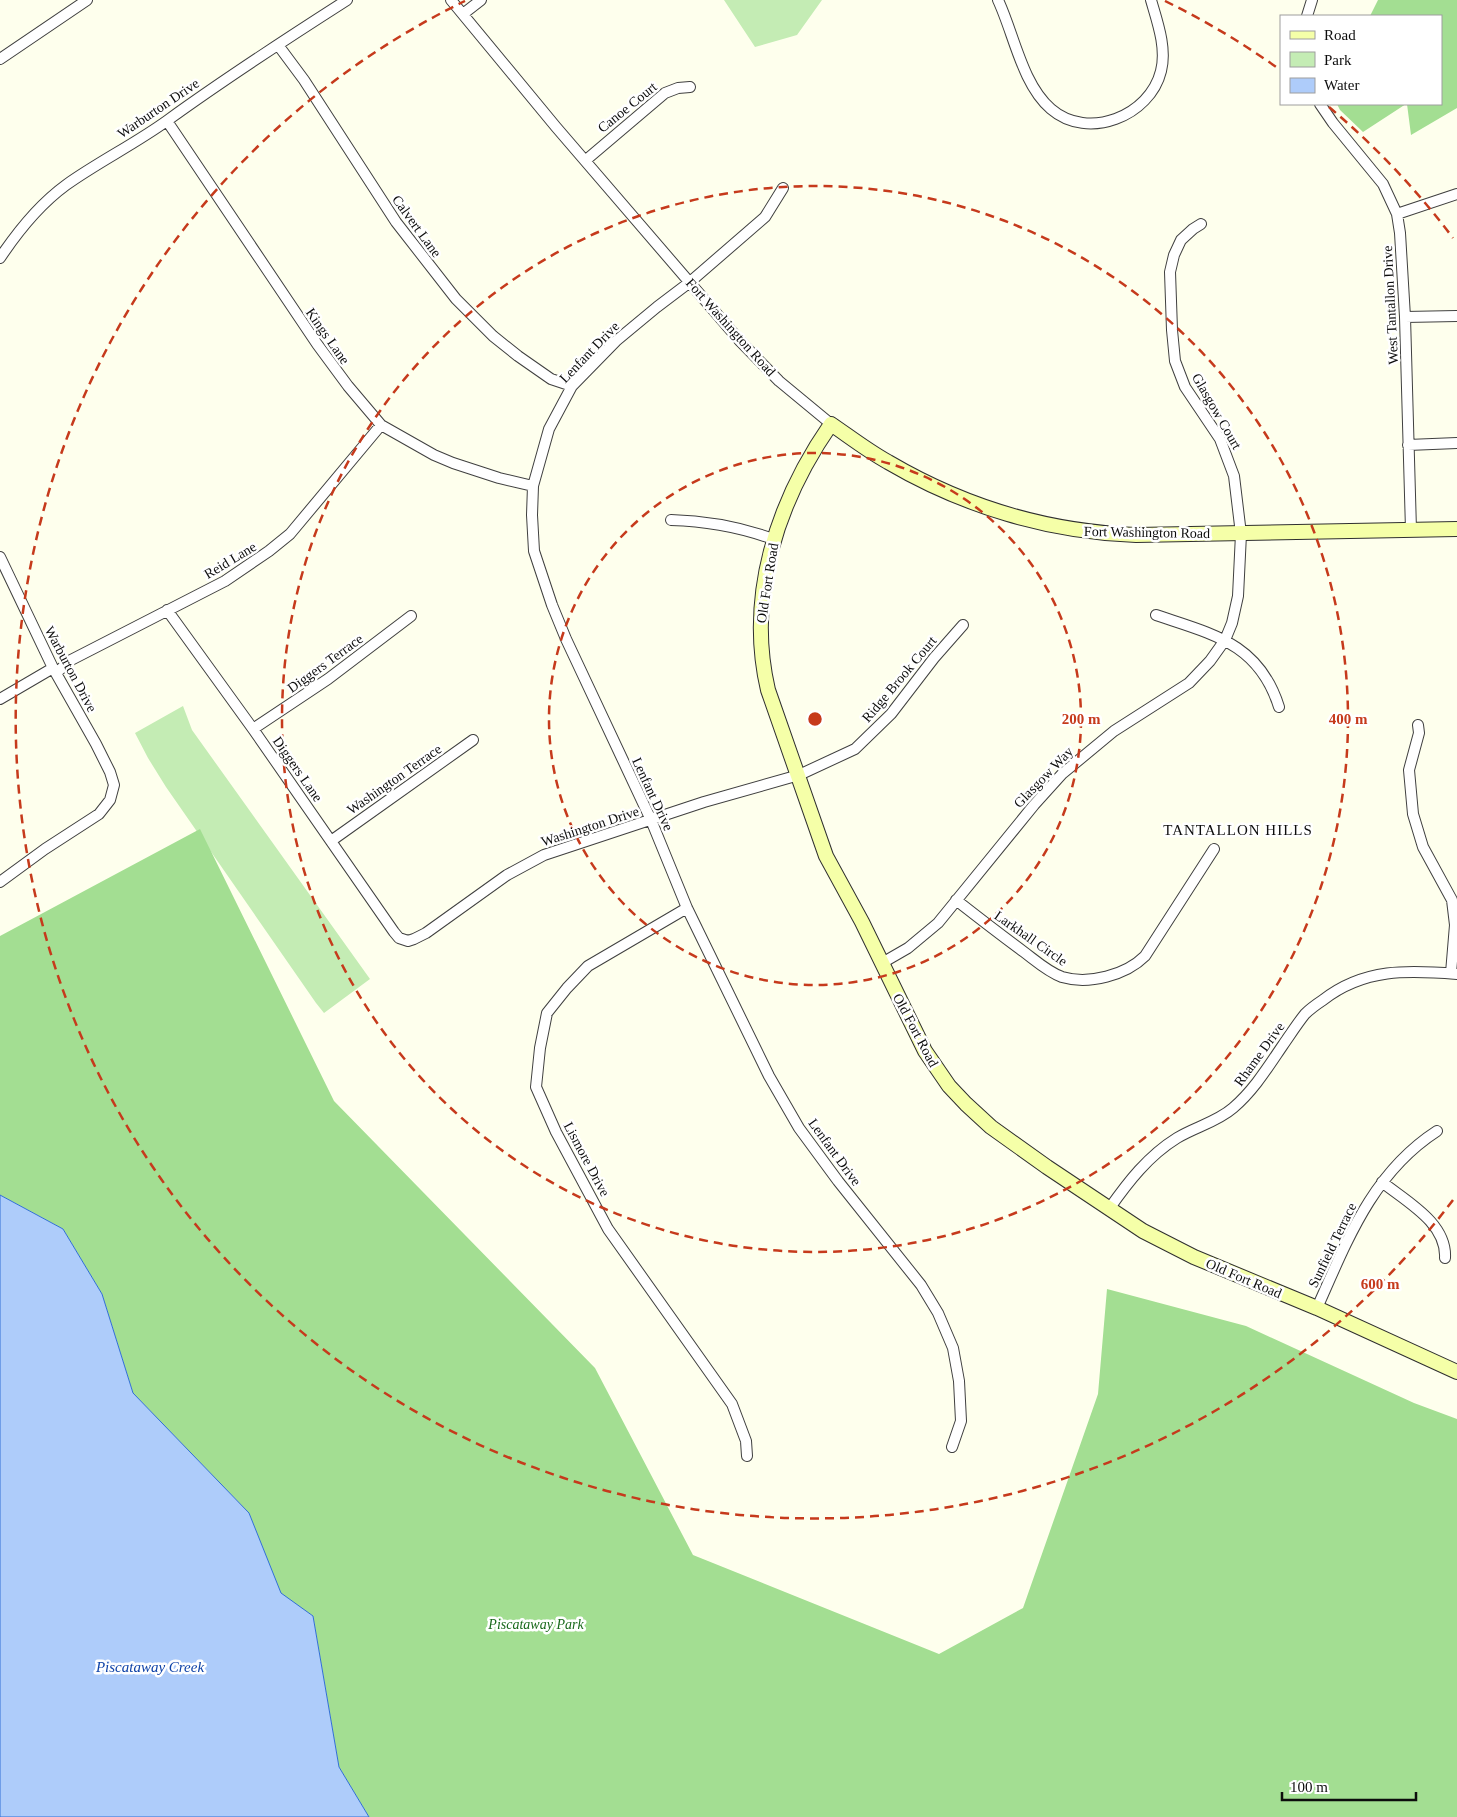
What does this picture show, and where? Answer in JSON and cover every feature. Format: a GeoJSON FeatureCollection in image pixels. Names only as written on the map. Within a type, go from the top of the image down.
{"type":"FeatureCollection","features":[{"type":"Feature","properties":{"kind":"main road","name":"Fort Washington Road"},"geometry":{"type":"LineString","coordinates":[[831,424],[887,462],[919,479],[961,497],[1033,522],[1086,532],[1112,534],[1241,534],[1457,529]]}},
{"type":"Feature","properties":{"kind":"main road","name":"Old Fort Road"},"geometry":{"type":"LineString","coordinates":[[831,424],[804,466],[787,501],[773,539],[760,621],[763,665],[768,690],[826,856],[925,1051],[949,1086],[991,1127],[1109,1210],[1143,1231],[1194,1257],[1317,1308],[1457,1372]]}},
{"type":"Feature","properties":{"kind":"street"},"geometry":{"type":"LineString","coordinates":[[0,59],[87,0]]}},
{"type":"Feature","properties":{"kind":"street","name":"Warburton Drive"},"geometry":{"type":"LineString","coordinates":[[0,258],[15,237],[52,197],[76,178],[347,0]]}},
{"type":"Feature","properties":{"kind":"street","name":"Fort Washington Road"},"geometry":{"type":"LineString","coordinates":[[451,0],[556,127],[740,341],[779,381],[831,424]]}},
{"type":"Feature","properties":{"kind":"street"},"geometry":{"type":"LineString","coordinates":[[463,14],[481,0]]}},
{"type":"Feature","properties":{"kind":"street"},"geometry":{"type":"LineString","coordinates":[[998,0],[1025,70],[1040,97],[1051,109],[1060,115],[1082,123],[1092,124],[1116,118],[1140,106],[1159,78],[1162,69],[1162,47],[1151,0]]}},
{"type":"Feature","properties":{"kind":"street"},"geometry":{"type":"LineString","coordinates":[[1306,15],[1312,0]]}},
{"type":"Feature","properties":{"kind":"street","name":"Calvert Lane"},"geometry":{"type":"LineString","coordinates":[[278,45],[304,80],[396,222],[456,299],[492,336],[518,356],[551,379],[572,386]]}},
{"type":"Feature","properties":{"kind":"street","name":"Canoe Court"},"geometry":{"type":"LineString","coordinates":[[586,160],[665,93],[678,88],[690,87]]}},
{"type":"Feature","properties":{"kind":"street","name":"West Tantallon Drive"},"geometry":{"type":"LineString","coordinates":[[1321,105],[1383,184],[1397,214],[1400,233],[1405,317],[1411,530]]}},
{"type":"Feature","properties":{"kind":"street","name":"Kings Lane"},"geometry":{"type":"LineString","coordinates":[[167,120],[317,344],[348,386],[381,425],[434,455],[453,463],[499,478],[533,486]]}},
{"type":"Feature","properties":{"kind":"street","name":"Lenfant Drive"},"geometry":{"type":"LineString","coordinates":[[783,188],[765,217],[690,282],[656,307],[616,342],[572,386],[549,429],[533,486],[534,552],[552,605],[651,820],[687,908],[769,1076],[799,1128],[838,1181],[921,1285],[938,1313],[953,1348],[959,1381],[961,1422],[952,1447]]}},
{"type":"Feature","properties":{"kind":"street"},"geometry":{"type":"LineString","coordinates":[[1397,214],[1457,194]]}},
{"type":"Feature","properties":{"kind":"street","name":"Glasgow Court"},"geometry":{"type":"LineString","coordinates":[[1201,224],[1181,240],[1174,255],[1170,272],[1174,351],[1178,372],[1185,387],[1220,439],[1229,461],[1234,476],[1241,534]]}},
{"type":"Feature","properties":{"kind":"street"},"geometry":{"type":"LineString","coordinates":[[1405,317],[1457,316]]}},
{"type":"Feature","properties":{"kind":"street","name":"Reid Lane"},"geometry":{"type":"LineString","coordinates":[[0,699],[238,573],[280,543],[290,534],[381,425]]}},
{"type":"Feature","properties":{"kind":"street"},"geometry":{"type":"LineString","coordinates":[[1408,445],[1457,442]]}},
{"type":"Feature","properties":{"kind":"street"},"geometry":{"type":"LineString","coordinates":[[671,520],[733,526],[773,539]]}},
{"type":"Feature","properties":{"kind":"street","name":"Glasgow Way"},"geometry":{"type":"LineString","coordinates":[[882,963],[908,948],[938,923],[1034,805],[1062,774],[1114,731],[1189,683],[1210,661],[1225,640],[1236,609],[1241,534]]}},
{"type":"Feature","properties":{"kind":"street","name":"Warburton Drive"},"geometry":{"type":"LineString","coordinates":[[0,558],[55,670],[110,772],[114,785],[113,795],[107,806],[99,814],[45,849],[0,882]]}},
{"type":"Feature","properties":{"kind":"street","name":"Diggers Lane"},"geometry":{"type":"LineString","coordinates":[[167,610],[253,729],[394,932],[400,938],[408,941]]}},
{"type":"Feature","properties":{"kind":"street"},"geometry":{"type":"LineString","coordinates":[[1156,615],[1225,640],[1239,648],[1259,667],[1272,686],[1280,707]]}},
{"type":"Feature","properties":{"kind":"street","name":"Diggers Terrace"},"geometry":{"type":"LineString","coordinates":[[253,729],[328,680],[411,616]]}},
{"type":"Feature","properties":{"kind":"street","name":"Ridge Brook Court"},"geometry":{"type":"LineString","coordinates":[[799,775],[855,749],[891,714],[934,658],[963,625]]}},
{"type":"Feature","properties":{"kind":"street"},"geometry":{"type":"LineString","coordinates":[[1418,725],[1419,734],[1409,770],[1413,814],[1423,847],[1452,900],[1455,925],[1454,974]]}},
{"type":"Feature","properties":{"kind":"street","name":"Washington Terrace"},"geometry":{"type":"LineString","coordinates":[[331,841],[473,740]]}},
{"type":"Feature","properties":{"kind":"street","name":"Washington Drive"},"geometry":{"type":"LineString","coordinates":[[408,941],[426,933],[507,875],[544,854],[704,802],[799,775]]}},
{"type":"Feature","properties":{"kind":"street","name":"Larkhall Circle"},"geometry":{"type":"LineString","coordinates":[[956,900],[1054,973],[1064,977],[1080,979],[1100,977],[1128,969],[1145,956],[1214,849]]}},
{"type":"Feature","properties":{"kind":"street","name":"Lismore Drive"},"geometry":{"type":"LineString","coordinates":[[687,908],[588,966],[567,988],[547,1013],[540,1048],[536,1087],[556,1132],[608,1229],[732,1404],[746,1441],[747,1456]]}},
{"type":"Feature","properties":{"kind":"street","name":"Rhame Drive"},"geometry":{"type":"LineString","coordinates":[[1109,1210],[1132,1178],[1155,1154],[1178,1138],[1222,1116],[1241,1101],[1257,1083],[1305,1014],[1329,995],[1356,981],[1382,973],[1413,971],[1454,974]]}},
{"type":"Feature","properties":{"kind":"street","name":"Sunfield Terrace"},"geometry":{"type":"LineString","coordinates":[[1317,1308],[1358,1219],[1368,1202],[1382,1182],[1403,1159],[1437,1131]]}},
{"type":"Feature","properties":{"kind":"street"},"geometry":{"type":"LineString","coordinates":[[1382,1182],[1432,1223],[1444,1244],[1445,1258]]}},
{"type":"Feature","properties":{"kind":"green space"},"geometry":{"type":"Polygon","coordinates":[[[724,0],[822,0],[797,35],[755,47],[724,0]]]}},
{"type":"Feature","properties":{"kind":"green space"},"geometry":{"type":"Polygon","coordinates":[[[1378,0],[1457,0],[1457,108],[1411,135],[1407,105],[1442,105],[1442,15],[1370,15],[1378,0]]]}},
{"type":"Feature","properties":{"kind":"green space"},"geometry":{"type":"Polygon","coordinates":[[[1338,105],[1404,105],[1363,132],[1340,110],[1338,105]]]}},
{"type":"Feature","properties":{"kind":"green space"},"geometry":{"type":"Polygon","coordinates":[[[183,706],[192,730],[370,979],[324,1013],[166,787],[135,733],[183,706]]]}},
{"type":"Feature","properties":{"kind":"green space","name":"Piscataway Park"},"geometry":{"type":"Polygon","coordinates":[[[200,829],[334,1101],[595,1368],[693,1555],[939,1654],[1023,1608],[1098,1394],[1107,1289],[1246,1326],[1414,1403],[1457,1419],[1457,1817],[369,1817],[339,1767],[313,1616],[281,1594],[249,1513],[133,1393],[102,1294],[63,1229],[0,1195],[0,936],[200,829]]]}},
{"type":"Feature","properties":{"kind":"water","name":"Piscataway Creek"},"geometry":{"type":"Polygon","coordinates":[[[0,1195],[63,1229],[102,1294],[133,1393],[249,1513],[281,1593],[313,1616],[339,1767],[369,1817],[0,1817],[0,1195]]]}},
{"type":"Feature","properties":{"kind":"district","name":"TANTALLON HILLS"},"geometry":{"type":"Point","coordinates":[1238,830]}}]}
